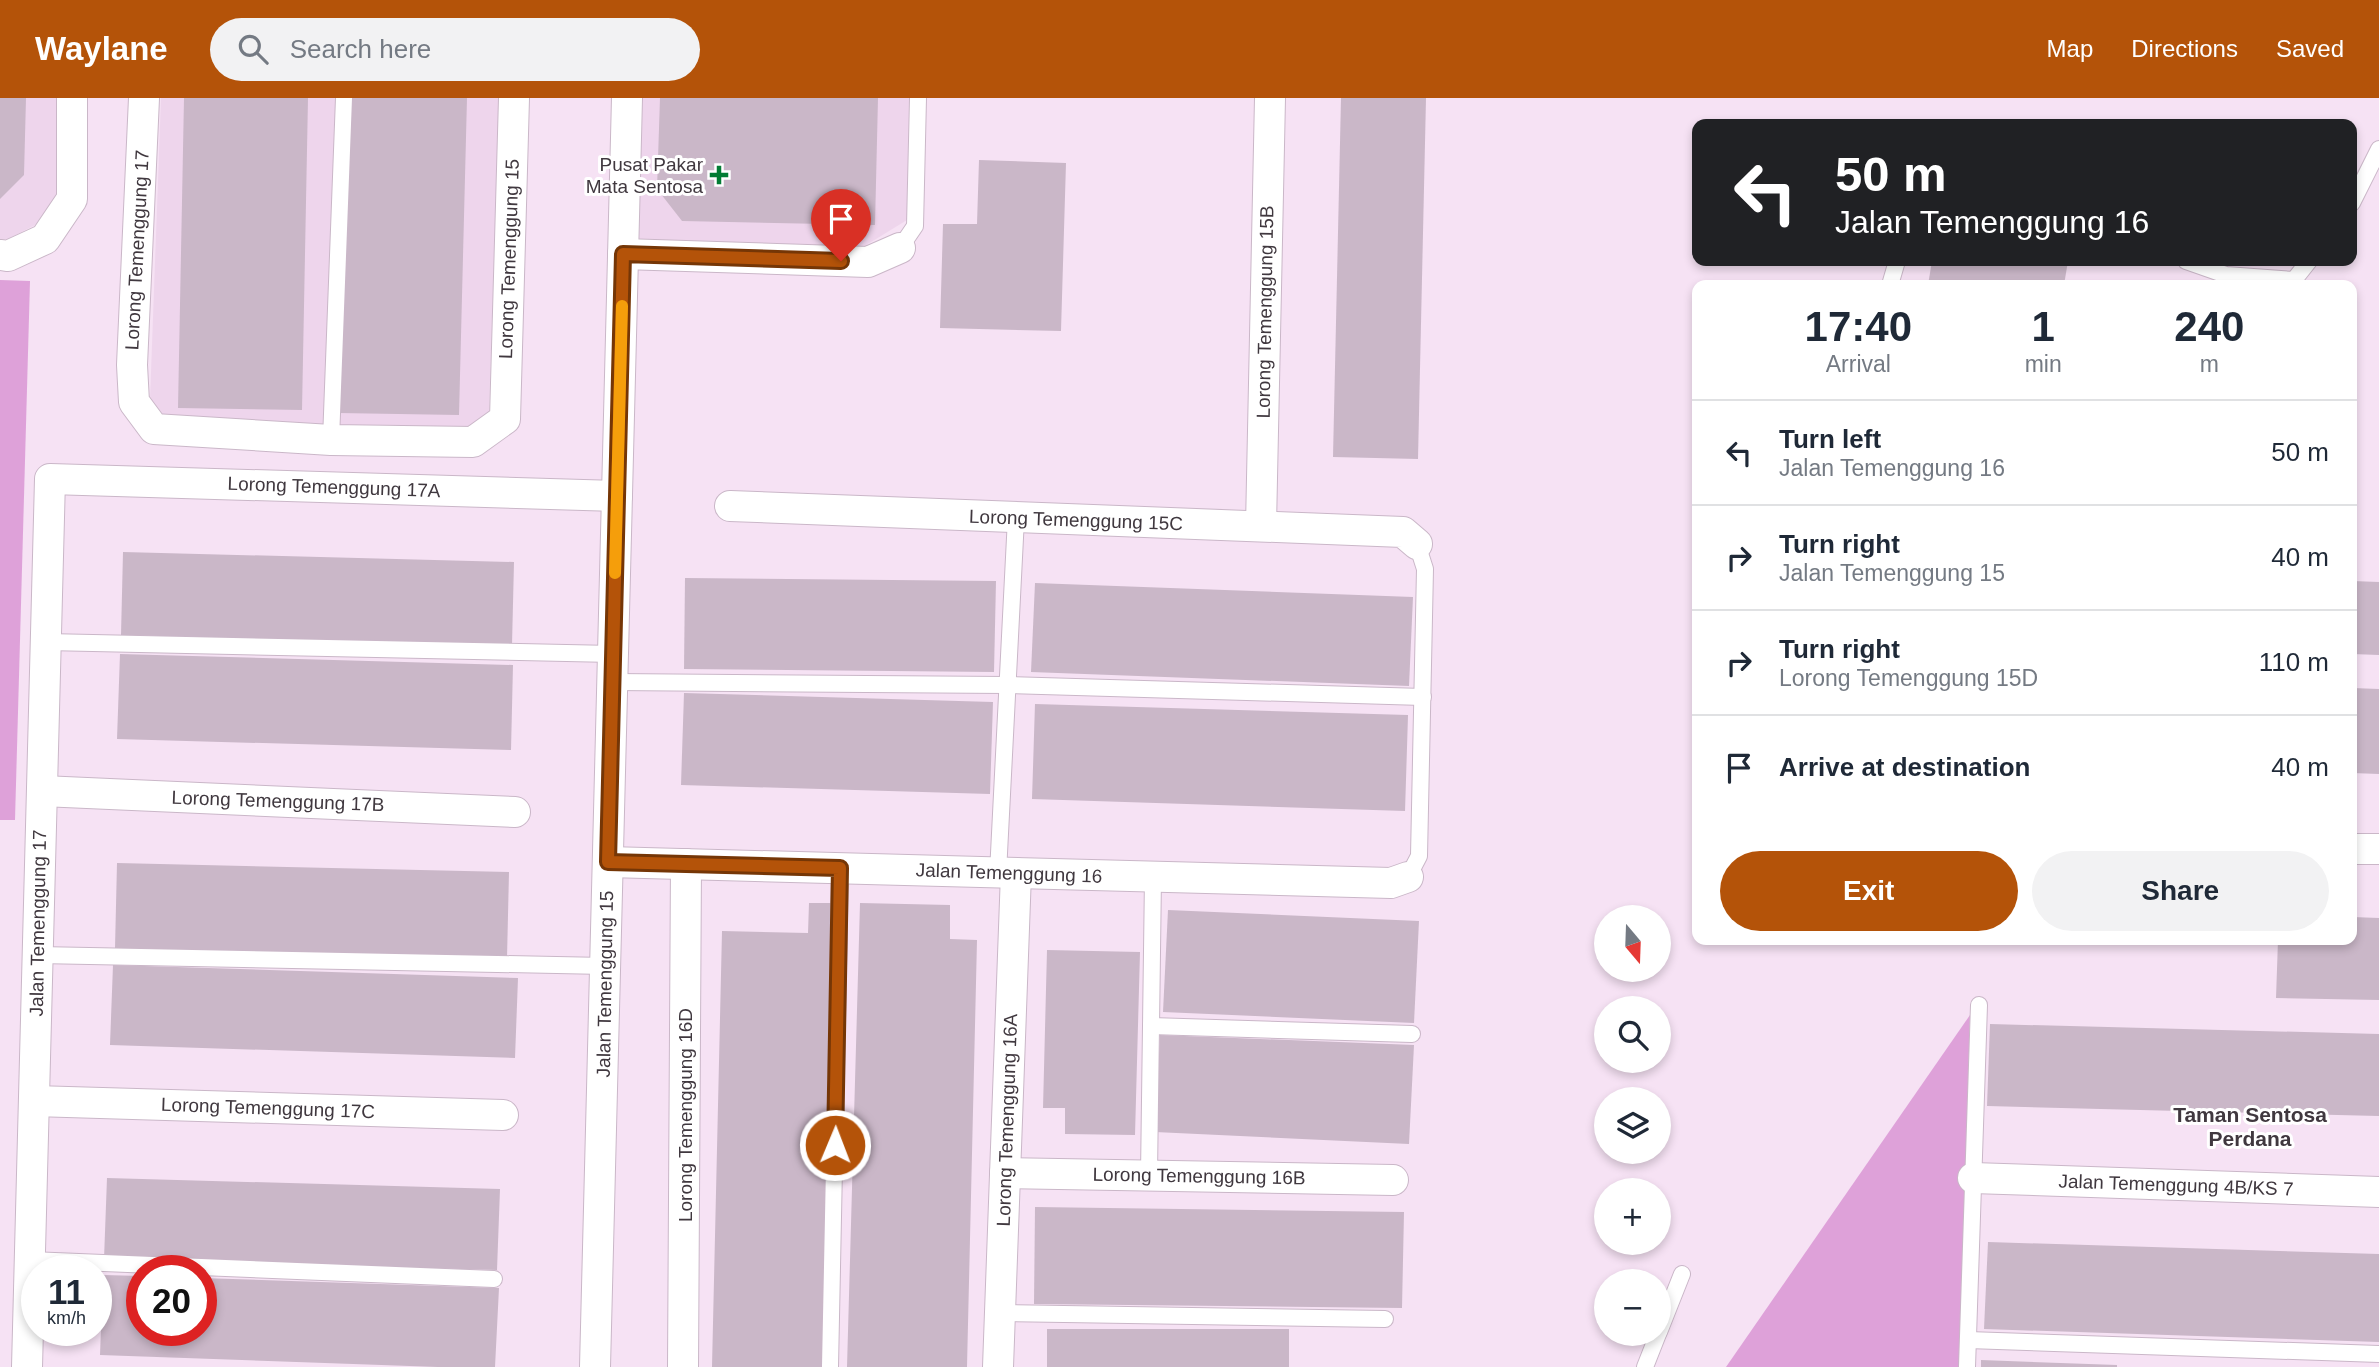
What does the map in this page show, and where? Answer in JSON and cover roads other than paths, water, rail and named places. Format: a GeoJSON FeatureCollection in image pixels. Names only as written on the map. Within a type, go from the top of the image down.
{"type":"FeatureCollection","features":[{"type":"Feature","properties":{"kind":"street"},"geometry":{"type":"LineString","coordinates":[[0,255],[8,256],[45,239],[72,199],[72,98]]}},
{"type":"Feature","properties":{"kind":"street","name":"Lorong Temenggung 17"},"geometry":{"type":"LineString","coordinates":[[144,98],[132,365],[134,402],[154,429],[331,440]]}},
{"type":"Feature","properties":{"kind":"street","name":"Lorong Temenggung 15"},"geometry":{"type":"LineString","coordinates":[[331,440],[473,442],[505,419],[514,98]]}},
{"type":"Feature","properties":{"kind":"street","name":"Jalan Temenggung 15"},"geometry":{"type":"LineString","coordinates":[[595,1367],[627,98]]}},
{"type":"Feature","properties":{"kind":"street","name":"Lorong Temenggung 15B"},"geometry":{"type":"LineString","coordinates":[[1261,526],[1270,98]]}},
{"type":"Feature","properties":{"kind":"street"},"geometry":{"type":"LineString","coordinates":[[623,254],[868,262],[900,248]]}},
{"type":"Feature","properties":{"kind":"street","name":"Lorong Temenggung 17A"},"geometry":{"type":"LineString","coordinates":[[50,479],[617,496]]}},
{"type":"Feature","properties":{"kind":"street","name":"Jalan Temenggung 17"},"geometry":{"type":"LineString","coordinates":[[30,1255],[50,479]]}},
{"type":"Feature","properties":{"kind":"street","name":"Lorong Temenggung 15C"},"geometry":{"type":"LineString","coordinates":[[730,506],[1403,532],[1417,544]]}},
{"type":"Feature","properties":{"kind":"street","name":"Lorong Temenggung 17B"},"geometry":{"type":"LineString","coordinates":[[42,791],[515,811]]}},
{"type":"Feature","properties":{"kind":"street"},"geometry":{"type":"LineString","coordinates":[[2357,849],[2379,849]]}},
{"type":"Feature","properties":{"kind":"street","name":"Jalan Temenggung 16"},"geometry":{"type":"LineString","coordinates":[[608,862],[1391,883],[1408,877]]}},
{"type":"Feature","properties":{"kind":"street","name":"Lorong Temenggung 16D"},"geometry":{"type":"LineString","coordinates":[[683,1367],[686,864]]}},
{"type":"Feature","properties":{"kind":"street","name":"Lorong Temenggung 16A"},"geometry":{"type":"LineString","coordinates":[[998,1367],[1005,1172],[1007,873]]}},
{"type":"Feature","properties":{"kind":"street","name":"Lorong Temenggung 17C"},"geometry":{"type":"LineString","coordinates":[[34,1101],[503,1115]]}},
{"type":"Feature","properties":{"kind":"street","name":"Lorong Temenggung 16B"},"geometry":{"type":"LineString","coordinates":[[1005,1172],[1393,1180]]}},
{"type":"Feature","properties":{"kind":"street","name":"Jalan Temenggung 4B/KS 7"},"geometry":{"type":"LineString","coordinates":[[1973,1178],[2379,1192]]}},
{"type":"Feature","properties":{"kind":"street","name":"Jalan Temenggung 17"},"geometry":{"type":"LineString","coordinates":[[27,1367],[28,1346]]}},
{"type":"Feature","properties":{"kind":"lane"},"geometry":{"type":"LineString","coordinates":[[331,440],[344,98]]}},
{"type":"Feature","properties":{"kind":"lane"},"geometry":{"type":"LineString","coordinates":[[900,248],[915,226],[918,98]]}},
{"type":"Feature","properties":{"kind":"lane"},"geometry":{"type":"LineString","coordinates":[[2357,193],[2379,149]]}},
{"type":"Feature","properties":{"kind":"lane"},"geometry":{"type":"LineString","coordinates":[[2201,266],[2227,275],[2268,280]]}},
{"type":"Feature","properties":{"kind":"lane"},"geometry":{"type":"LineString","coordinates":[[2294,280],[2305,266]]}},
{"type":"Feature","properties":{"kind":"lane"},"geometry":{"type":"LineString","coordinates":[[1007,873],[1006,685],[1016,518]]}},
{"type":"Feature","properties":{"kind":"lane"},"geometry":{"type":"LineString","coordinates":[[1408,877],[1419,856],[1425,569],[1417,544]]}},
{"type":"Feature","properties":{"kind":"lane"},"geometry":{"type":"LineString","coordinates":[[46,642],[1006,685],[1423,697]]}},
{"type":"Feature","properties":{"kind":"lane"},"geometry":{"type":"LineString","coordinates":[[830,1367],[840,868]]}},
{"type":"Feature","properties":{"kind":"lane"},"geometry":{"type":"LineString","coordinates":[[1149,1175],[1153,877]]}},
{"type":"Feature","properties":{"kind":"lane"},"geometry":{"type":"LineString","coordinates":[[38,955],[605,966]]}},
{"type":"Feature","properties":{"kind":"lane"},"geometry":{"type":"LineString","coordinates":[[1967,1367],[1979,1005]]}},
{"type":"Feature","properties":{"kind":"lane"},"geometry":{"type":"LineString","coordinates":[[1150,1026],[1412,1034]]}},
{"type":"Feature","properties":{"kind":"lane"},"geometry":{"type":"LineString","coordinates":[[112,1263],[494,1279]]}},
{"type":"Feature","properties":{"kind":"lane"},"geometry":{"type":"LineString","coordinates":[[1671,1302],[1682,1274]]}},
{"type":"Feature","properties":{"kind":"lane"},"geometry":{"type":"LineString","coordinates":[[1000,1313],[1385,1319]]}},
{"type":"Feature","properties":{"kind":"lane"},"geometry":{"type":"LineString","coordinates":[[1968,1340],[2379,1354]]}},
{"type":"Feature","properties":{"kind":"lane"},"geometry":{"type":"LineString","coordinates":[[1645,1367],[1654,1346]]}},
{"type":"Feature","properties":{"kind":"place","name":"Pusat Pakar Mata Sentosa"},"geometry":{"type":"Point","coordinates":[719,175]}},
{"type":"Feature","properties":{"kind":"district","name":"Taman Sentosa Perdana"},"geometry":{"type":"Point","coordinates":[2250,1126]}}]}
